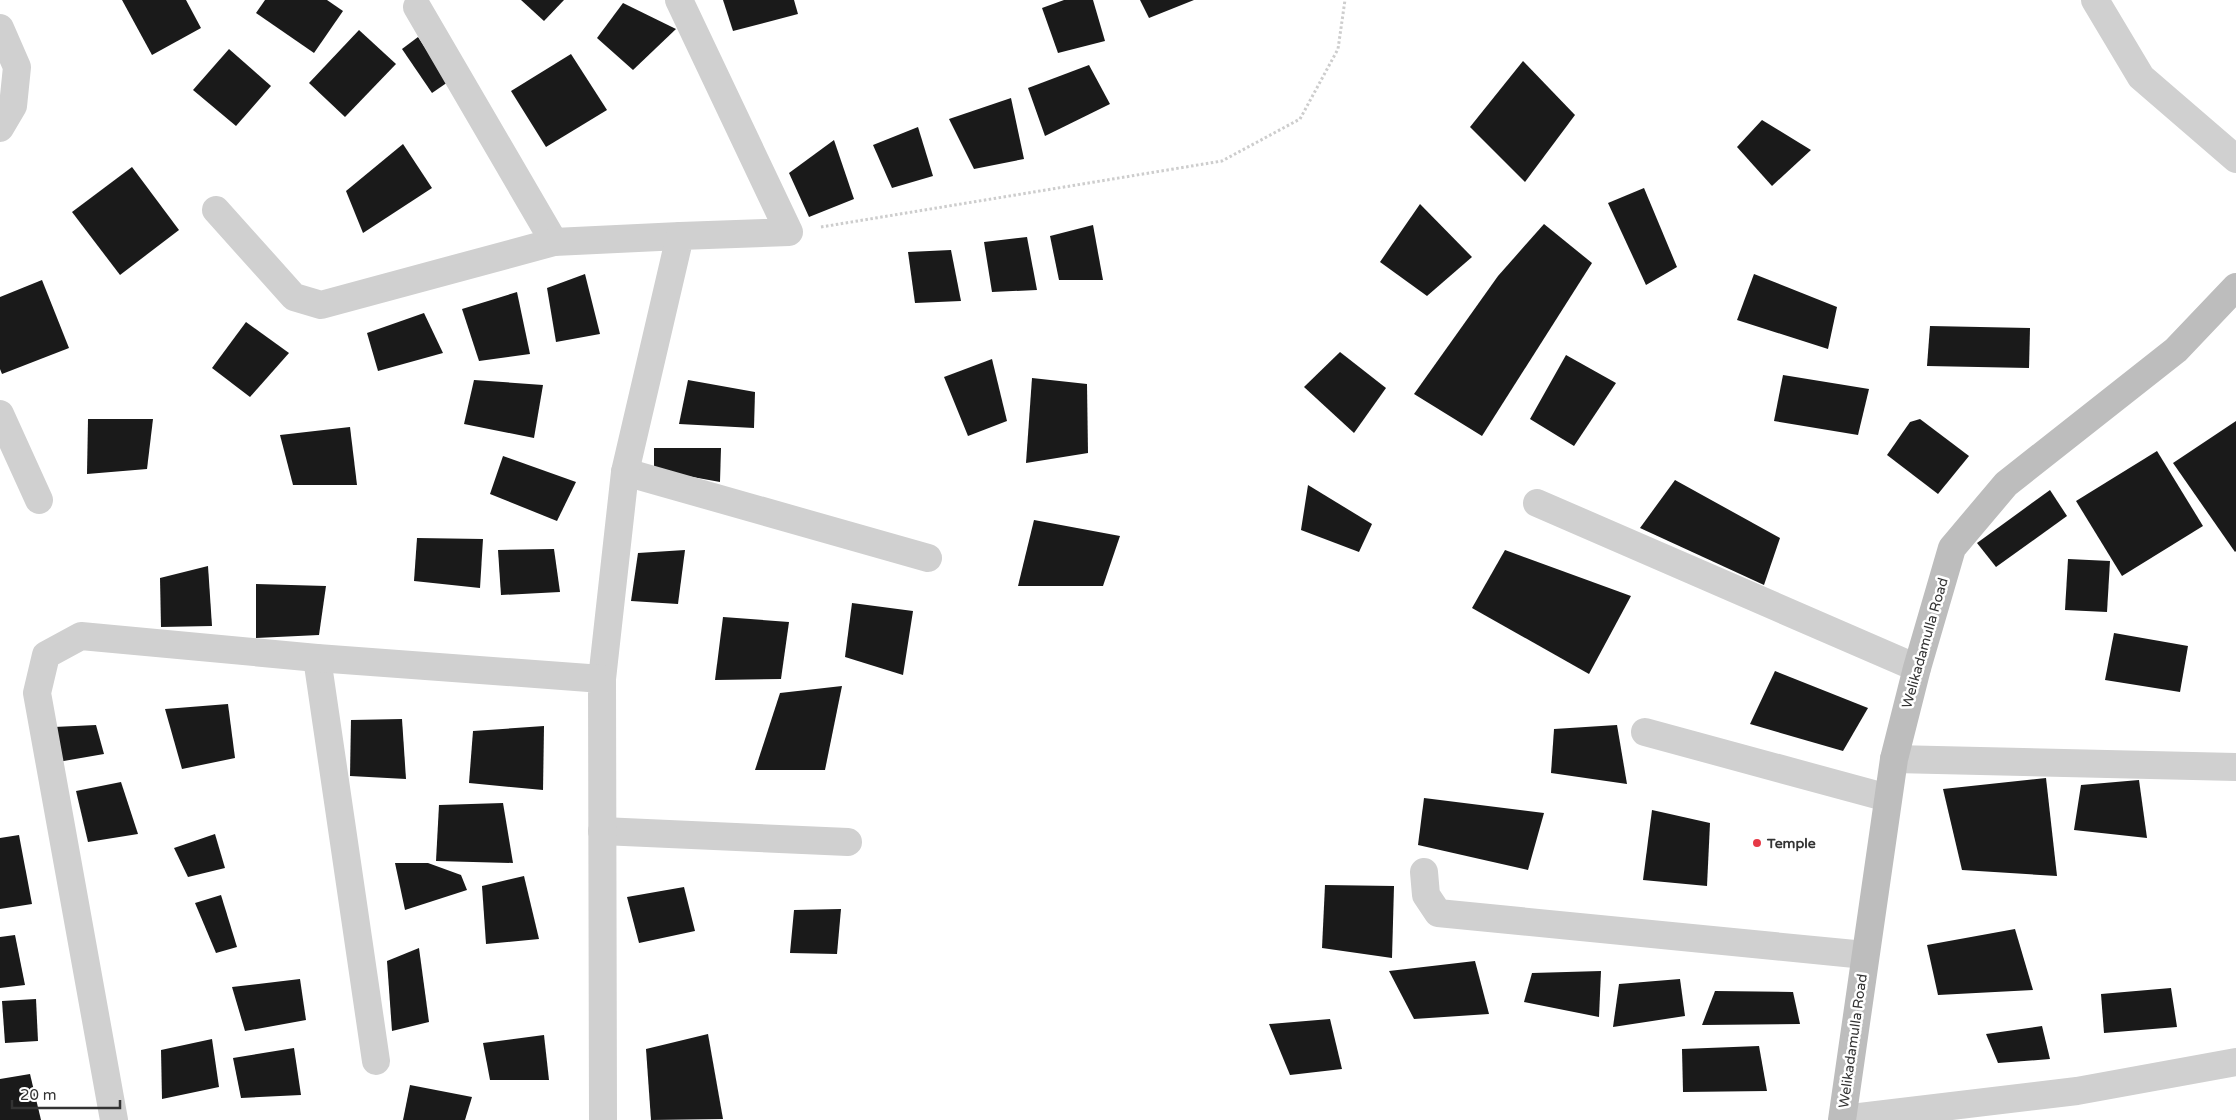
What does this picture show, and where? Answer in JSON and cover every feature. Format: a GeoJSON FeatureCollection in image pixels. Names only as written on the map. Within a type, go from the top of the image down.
{"type":"FeatureCollection","features":[{"type":"Feature","properties":{"kind":"street"},"geometry":{"type":"LineString","coordinates":[[216,210],[294,297],[321,306],[554,242],[788,232],[679,0]]}},
{"type":"Feature","properties":{"kind":"street"},"geometry":{"type":"LineString","coordinates":[[2095,0],[2141,77],[2236,159]]}},
{"type":"Feature","properties":{"kind":"street"},"geometry":{"type":"LineString","coordinates":[[417,7],[554,242]]}},
{"type":"Feature","properties":{"kind":"street"},"geometry":{"type":"LineString","coordinates":[[0,28],[17,67],[13,106],[0,128]]}},
{"type":"Feature","properties":{"kind":"street"},"geometry":{"type":"LineString","coordinates":[[603,1120],[602,679],[625,472],[680,236]]}},
{"type":"Feature","properties":{"kind":"street","name":"Welikadamulla Road"},"geometry":{"type":"LineString","coordinates":[[1843,1120],[1894,759],[1917,668],[1952,548],[2006,484],[2176,350],[2236,287]]}},
{"type":"Feature","properties":{"kind":"street"},"geometry":{"type":"LineString","coordinates":[[0,414],[39,500]]}},
{"type":"Feature","properties":{"kind":"street"},"geometry":{"type":"LineString","coordinates":[[625,472],[928,558]]}},
{"type":"Feature","properties":{"kind":"street"},"geometry":{"type":"LineString","coordinates":[[1536,503],[1917,668]]}},
{"type":"Feature","properties":{"kind":"street"},"geometry":{"type":"LineString","coordinates":[[114,1120],[38,693],[46,655],[81,636],[317,658],[602,679]]}},
{"type":"Feature","properties":{"kind":"street"},"geometry":{"type":"LineString","coordinates":[[317,658],[376,1061]]}},
{"type":"Feature","properties":{"kind":"street"},"geometry":{"type":"LineString","coordinates":[[1646,732],[1888,798]]}},
{"type":"Feature","properties":{"kind":"street"},"geometry":{"type":"LineString","coordinates":[[1894,759],[2236,767]]}},
{"type":"Feature","properties":{"kind":"street"},"geometry":{"type":"LineString","coordinates":[[602,831],[848,842]]}},
{"type":"Feature","properties":{"kind":"street"},"geometry":{"type":"LineString","coordinates":[[1424,872],[1426,895],[1438,913],[1865,955]]}},
{"type":"Feature","properties":{"kind":"street"},"geometry":{"type":"LineString","coordinates":[[1843,1120],[2077,1091],[2236,1062]]}},
{"type":"Feature","properties":{"kind":"path"},"geometry":{"type":"LineString","coordinates":[[788,232],[1222,162],[1300,119],[1338,50],[1345,0]]}},
{"type":"Feature","properties":{"kind":"building"},"geometry":{"type":"Polygon","coordinates":[[[122,0],[186,0],[201,28],[152,55],[122,0]]]}},
{"type":"Feature","properties":{"kind":"building"},"geometry":{"type":"Polygon","coordinates":[[[265,0],[327,0],[343,11],[314,53],[256,13],[265,0]]]}},
{"type":"Feature","properties":{"kind":"building"},"geometry":{"type":"Polygon","coordinates":[[[521,0],[564,0],[544,21],[521,0]]]}},
{"type":"Feature","properties":{"kind":"building"},"geometry":{"type":"Polygon","coordinates":[[[723,0],[794,0],[798,14],[733,31],[723,0]]]}},
{"type":"Feature","properties":{"kind":"building"},"geometry":{"type":"Polygon","coordinates":[[[1064,0],[1093,0],[1105,41],[1058,53],[1042,8],[1064,0]]]}},
{"type":"Feature","properties":{"kind":"building"},"geometry":{"type":"Polygon","coordinates":[[[1140,0],[1194,0],[1149,18],[1140,0]]]}},
{"type":"Feature","properties":{"kind":"building"},"geometry":{"type":"Polygon","coordinates":[[[623,3],[676,29],[633,70],[597,38],[623,3]]]}},
{"type":"Feature","properties":{"kind":"building"},"geometry":{"type":"Polygon","coordinates":[[[359,30],[396,64],[345,117],[309,83],[359,30]]]}},
{"type":"Feature","properties":{"kind":"building"},"geometry":{"type":"Polygon","coordinates":[[[418,37],[448,82],[432,93],[402,49],[418,37]]]}},
{"type":"Feature","properties":{"kind":"building"},"geometry":{"type":"Polygon","coordinates":[[[229,49],[271,86],[236,126],[193,90],[229,49]]]}},
{"type":"Feature","properties":{"kind":"building"},"geometry":{"type":"Polygon","coordinates":[[[571,54],[607,110],[546,147],[511,91],[571,54]]]}},
{"type":"Feature","properties":{"kind":"building"},"geometry":{"type":"Polygon","coordinates":[[[1523,61],[1575,115],[1525,182],[1470,127],[1523,61]]]}},
{"type":"Feature","properties":{"kind":"building"},"geometry":{"type":"Polygon","coordinates":[[[1089,65],[1110,104],[1045,136],[1028,88],[1089,65]]]}},
{"type":"Feature","properties":{"kind":"building"},"geometry":{"type":"Polygon","coordinates":[[[1011,98],[1024,159],[974,169],[949,119],[1011,98]]]}},
{"type":"Feature","properties":{"kind":"building"},"geometry":{"type":"Polygon","coordinates":[[[1762,120],[1811,150],[1772,186],[1737,147],[1762,120]]]}},
{"type":"Feature","properties":{"kind":"building"},"geometry":{"type":"Polygon","coordinates":[[[918,127],[933,176],[892,188],[873,145],[918,127]]]}},
{"type":"Feature","properties":{"kind":"building"},"geometry":{"type":"Polygon","coordinates":[[[834,140],[854,199],[809,217],[789,173],[834,140]]]}},
{"type":"Feature","properties":{"kind":"building"},"geometry":{"type":"Polygon","coordinates":[[[403,144],[432,188],[363,233],[346,191],[403,144]]]}},
{"type":"Feature","properties":{"kind":"building"},"geometry":{"type":"Polygon","coordinates":[[[132,167],[179,230],[120,275],[72,212],[132,167]]]}},
{"type":"Feature","properties":{"kind":"building"},"geometry":{"type":"Polygon","coordinates":[[[1644,188],[1677,267],[1646,285],[1608,203],[1644,188]]]}},
{"type":"Feature","properties":{"kind":"building"},"geometry":{"type":"Polygon","coordinates":[[[1420,204],[1472,257],[1427,296],[1380,262],[1420,204]]]}},
{"type":"Feature","properties":{"kind":"building"},"geometry":{"type":"Polygon","coordinates":[[[1544,224],[1592,263],[1482,436],[1414,394],[1498,276],[1544,224]]]}},
{"type":"Feature","properties":{"kind":"building"},"geometry":{"type":"Polygon","coordinates":[[[1093,225],[1103,280],[1059,280],[1050,236],[1093,225]]]}},
{"type":"Feature","properties":{"kind":"building"},"geometry":{"type":"Polygon","coordinates":[[[1027,237],[1037,290],[992,292],[984,242],[1027,237]]]}},
{"type":"Feature","properties":{"kind":"building"},"geometry":{"type":"Polygon","coordinates":[[[951,250],[961,301],[915,303],[908,252],[951,250]]]}},
{"type":"Feature","properties":{"kind":"building"},"geometry":{"type":"Polygon","coordinates":[[[585,274],[600,334],[556,342],[547,288],[585,274]]]}},
{"type":"Feature","properties":{"kind":"building"},"geometry":{"type":"Polygon","coordinates":[[[1754,274],[1837,307],[1828,349],[1737,320],[1754,274]]]}},
{"type":"Feature","properties":{"kind":"building"},"geometry":{"type":"Polygon","coordinates":[[[42,280],[69,348],[2,374],[0,369],[0,297],[42,280]]]}},
{"type":"Feature","properties":{"kind":"building"},"geometry":{"type":"Polygon","coordinates":[[[517,292],[530,354],[479,361],[462,309],[517,292]]]}},
{"type":"Feature","properties":{"kind":"building"},"geometry":{"type":"Polygon","coordinates":[[[424,313],[443,353],[378,371],[367,333],[424,313]]]}},
{"type":"Feature","properties":{"kind":"building"},"geometry":{"type":"Polygon","coordinates":[[[246,322],[289,353],[250,397],[212,368],[246,322]]]}},
{"type":"Feature","properties":{"kind":"building"},"geometry":{"type":"Polygon","coordinates":[[[1930,326],[2030,328],[2029,368],[1927,366],[1930,326]]]}},
{"type":"Feature","properties":{"kind":"building"},"geometry":{"type":"Polygon","coordinates":[[[1340,352],[1386,388],[1354,433],[1304,387],[1340,352]]]}},
{"type":"Feature","properties":{"kind":"building"},"geometry":{"type":"Polygon","coordinates":[[[1566,355],[1616,383],[1574,446],[1530,419],[1566,355]]]}},
{"type":"Feature","properties":{"kind":"building"},"geometry":{"type":"Polygon","coordinates":[[[992,359],[1007,421],[968,436],[944,377],[992,359]]]}},
{"type":"Feature","properties":{"kind":"building"},"geometry":{"type":"Polygon","coordinates":[[[1783,375],[1869,389],[1858,435],[1774,421],[1783,375]]]}},
{"type":"Feature","properties":{"kind":"building"},"geometry":{"type":"Polygon","coordinates":[[[1032,378],[1087,384],[1088,453],[1026,463],[1032,378]]]}},
{"type":"Feature","properties":{"kind":"building"},"geometry":{"type":"Polygon","coordinates":[[[474,380],[543,385],[534,438],[464,424],[474,380]]]}},
{"type":"Feature","properties":{"kind":"building"},"geometry":{"type":"Polygon","coordinates":[[[688,380],[755,392],[754,428],[679,424],[688,380]]]}},
{"type":"Feature","properties":{"kind":"building"},"geometry":{"type":"Polygon","coordinates":[[[88,419],[153,419],[147,469],[87,474],[88,419]]]}},
{"type":"Feature","properties":{"kind":"building"},"geometry":{"type":"Polygon","coordinates":[[[1920,419],[1969,456],[1938,494],[1887,455],[1910,422],[1920,419]]]}},
{"type":"Feature","properties":{"kind":"building"},"geometry":{"type":"Polygon","coordinates":[[[2236,421],[2236,551],[2235,552],[2173,463],[2236,421]]]}},
{"type":"Feature","properties":{"kind":"building"},"geometry":{"type":"Polygon","coordinates":[[[350,427],[357,485],[293,485],[280,435],[350,427]]]}},
{"type":"Feature","properties":{"kind":"building"},"geometry":{"type":"Polygon","coordinates":[[[654,448],[721,448],[720,482],[654,470],[654,448]]]}},
{"type":"Feature","properties":{"kind":"building"},"geometry":{"type":"Polygon","coordinates":[[[2157,451],[2203,526],[2122,576],[2076,501],[2157,451]]]}},
{"type":"Feature","properties":{"kind":"building"},"geometry":{"type":"Polygon","coordinates":[[[503,456],[576,482],[557,521],[490,494],[503,456]]]}},
{"type":"Feature","properties":{"kind":"building"},"geometry":{"type":"Polygon","coordinates":[[[1675,480],[1780,538],[1764,585],[1640,528],[1675,480]]]}},
{"type":"Feature","properties":{"kind":"building"},"geometry":{"type":"Polygon","coordinates":[[[1308,485],[1372,524],[1359,552],[1301,530],[1308,485]]]}},
{"type":"Feature","properties":{"kind":"building"},"geometry":{"type":"Polygon","coordinates":[[[2050,490],[2067,516],[1996,567],[1977,543],[2050,490]]]}},
{"type":"Feature","properties":{"kind":"building"},"geometry":{"type":"Polygon","coordinates":[[[1034,520],[1120,536],[1103,586],[1018,586],[1034,520]]]}},
{"type":"Feature","properties":{"kind":"building"},"geometry":{"type":"Polygon","coordinates":[[[417,538],[483,539],[480,588],[414,581],[417,538]]]}},
{"type":"Feature","properties":{"kind":"building"},"geometry":{"type":"Polygon","coordinates":[[[554,549],[560,592],[501,595],[498,550],[554,549]]]}},
{"type":"Feature","properties":{"kind":"building"},"geometry":{"type":"Polygon","coordinates":[[[685,550],[678,604],[631,601],[638,553],[685,550]]]}},
{"type":"Feature","properties":{"kind":"building"},"geometry":{"type":"Polygon","coordinates":[[[1505,550],[1631,596],[1589,674],[1472,608],[1505,550]]]}},
{"type":"Feature","properties":{"kind":"building"},"geometry":{"type":"Polygon","coordinates":[[[2068,559],[2110,561],[2107,612],[2065,610],[2068,559]]]}},
{"type":"Feature","properties":{"kind":"building"},"geometry":{"type":"Polygon","coordinates":[[[208,566],[212,626],[161,627],[160,578],[208,566]]]}},
{"type":"Feature","properties":{"kind":"building"},"geometry":{"type":"Polygon","coordinates":[[[256,584],[326,586],[319,635],[256,638],[256,584]]]}},
{"type":"Feature","properties":{"kind":"building"},"geometry":{"type":"Polygon","coordinates":[[[852,603],[913,611],[903,675],[845,657],[852,603]]]}},
{"type":"Feature","properties":{"kind":"building"},"geometry":{"type":"Polygon","coordinates":[[[723,617],[789,622],[781,679],[715,680],[723,617]]]}},
{"type":"Feature","properties":{"kind":"building"},"geometry":{"type":"Polygon","coordinates":[[[2114,633],[2188,646],[2180,692],[2105,680],[2114,633]]]}},
{"type":"Feature","properties":{"kind":"building"},"geometry":{"type":"Polygon","coordinates":[[[1775,671],[1868,708],[1843,751],[1750,724],[1775,671]]]}},
{"type":"Feature","properties":{"kind":"building"},"geometry":{"type":"Polygon","coordinates":[[[842,686],[825,770],[755,770],[780,693],[842,686]]]}},
{"type":"Feature","properties":{"kind":"building"},"geometry":{"type":"Polygon","coordinates":[[[228,704],[235,758],[182,769],[165,709],[228,704]]]}},
{"type":"Feature","properties":{"kind":"building"},"geometry":{"type":"Polygon","coordinates":[[[402,719],[406,779],[350,776],[351,720],[402,719]]]}},
{"type":"Feature","properties":{"kind":"building"},"geometry":{"type":"Polygon","coordinates":[[[96,725],[104,754],[58,762],[54,727],[96,725]]]}},
{"type":"Feature","properties":{"kind":"building"},"geometry":{"type":"Polygon","coordinates":[[[1617,725],[1627,784],[1551,773],[1554,729],[1617,725]]]}},
{"type":"Feature","properties":{"kind":"building"},"geometry":{"type":"Polygon","coordinates":[[[544,726],[543,790],[469,783],[473,731],[544,726]]]}},
{"type":"Feature","properties":{"kind":"building"},"geometry":{"type":"Polygon","coordinates":[[[2046,778],[2057,876],[1962,870],[1943,789],[2046,778]]]}},
{"type":"Feature","properties":{"kind":"building"},"geometry":{"type":"Polygon","coordinates":[[[2139,780],[2147,838],[2074,830],[2081,785],[2139,780]]]}},
{"type":"Feature","properties":{"kind":"building"},"geometry":{"type":"Polygon","coordinates":[[[121,782],[138,834],[88,842],[76,791],[121,782]]]}},
{"type":"Feature","properties":{"kind":"building"},"geometry":{"type":"Polygon","coordinates":[[[1424,798],[1544,813],[1528,870],[1418,845],[1424,798]]]}},
{"type":"Feature","properties":{"kind":"building"},"geometry":{"type":"Polygon","coordinates":[[[503,803],[513,863],[436,861],[439,805],[503,803]]]}},
{"type":"Feature","properties":{"kind":"building"},"geometry":{"type":"Polygon","coordinates":[[[1652,810],[1710,823],[1707,886],[1643,880],[1652,810]]]}},
{"type":"Feature","properties":{"kind":"building"},"geometry":{"type":"Polygon","coordinates":[[[215,834],[225,868],[188,877],[174,848],[215,834]]]}},
{"type":"Feature","properties":{"kind":"building"},"geometry":{"type":"Polygon","coordinates":[[[19,835],[32,904],[0,909],[0,838],[19,835]]]}},
{"type":"Feature","properties":{"kind":"building"},"geometry":{"type":"Polygon","coordinates":[[[395,863],[428,863],[461,875],[467,890],[405,910],[395,863]]]}},
{"type":"Feature","properties":{"kind":"building"},"geometry":{"type":"Polygon","coordinates":[[[524,876],[539,939],[486,944],[482,886],[524,876]]]}},
{"type":"Feature","properties":{"kind":"building"},"geometry":{"type":"Polygon","coordinates":[[[1325,885],[1394,886],[1392,958],[1322,948],[1325,885]]]}},
{"type":"Feature","properties":{"kind":"building"},"geometry":{"type":"Polygon","coordinates":[[[684,887],[695,931],[639,943],[627,897],[684,887]]]}},
{"type":"Feature","properties":{"kind":"building"},"geometry":{"type":"Polygon","coordinates":[[[221,895],[237,947],[216,953],[195,903],[221,895]]]}},
{"type":"Feature","properties":{"kind":"building"},"geometry":{"type":"Polygon","coordinates":[[[841,909],[837,954],[790,953],[794,910],[841,909]]]}},
{"type":"Feature","properties":{"kind":"building"},"geometry":{"type":"Polygon","coordinates":[[[2015,929],[2033,990],[1938,995],[1927,945],[2015,929]]]}},
{"type":"Feature","properties":{"kind":"building"},"geometry":{"type":"Polygon","coordinates":[[[15,935],[25,985],[0,988],[0,937],[15,935]]]}},
{"type":"Feature","properties":{"kind":"building"},"geometry":{"type":"Polygon","coordinates":[[[419,948],[429,1022],[392,1031],[387,961],[419,948]]]}},
{"type":"Feature","properties":{"kind":"building"},"geometry":{"type":"Polygon","coordinates":[[[1475,961],[1489,1014],[1414,1019],[1389,971],[1475,961]]]}},
{"type":"Feature","properties":{"kind":"building"},"geometry":{"type":"Polygon","coordinates":[[[1601,971],[1599,1017],[1524,1002],[1532,973],[1601,971]]]}},
{"type":"Feature","properties":{"kind":"building"},"geometry":{"type":"Polygon","coordinates":[[[300,979],[306,1020],[245,1031],[232,987],[300,979]]]}},
{"type":"Feature","properties":{"kind":"building"},"geometry":{"type":"Polygon","coordinates":[[[1680,979],[1685,1016],[1613,1027],[1619,984],[1680,979]]]}},
{"type":"Feature","properties":{"kind":"building"},"geometry":{"type":"Polygon","coordinates":[[[2171,988],[2177,1027],[2104,1033],[2101,994],[2171,988]]]}},
{"type":"Feature","properties":{"kind":"building"},"geometry":{"type":"Polygon","coordinates":[[[1715,991],[1793,992],[1800,1024],[1702,1025],[1715,991]]]}},
{"type":"Feature","properties":{"kind":"building"},"geometry":{"type":"Polygon","coordinates":[[[36,999],[38,1041],[5,1043],[2,1001],[36,999]]]}},
{"type":"Feature","properties":{"kind":"building"},"geometry":{"type":"Polygon","coordinates":[[[1330,1019],[1342,1069],[1290,1075],[1269,1024],[1330,1019]]]}},
{"type":"Feature","properties":{"kind":"building"},"geometry":{"type":"Polygon","coordinates":[[[2042,1026],[2050,1059],[1998,1063],[1986,1034],[2042,1026]]]}},
{"type":"Feature","properties":{"kind":"building"},"geometry":{"type":"Polygon","coordinates":[[[708,1034],[723,1119],[651,1120],[646,1049],[708,1034]]]}},
{"type":"Feature","properties":{"kind":"building"},"geometry":{"type":"Polygon","coordinates":[[[544,1035],[549,1080],[490,1080],[483,1043],[544,1035]]]}},
{"type":"Feature","properties":{"kind":"building"},"geometry":{"type":"Polygon","coordinates":[[[212,1039],[219,1087],[162,1099],[161,1050],[212,1039]]]}},
{"type":"Feature","properties":{"kind":"building"},"geometry":{"type":"Polygon","coordinates":[[[1759,1046],[1767,1091],[1683,1092],[1682,1049],[1759,1046]]]}},
{"type":"Feature","properties":{"kind":"building"},"geometry":{"type":"Polygon","coordinates":[[[294,1048],[301,1095],[241,1098],[233,1058],[294,1048]]]}},
{"type":"Feature","properties":{"kind":"building"},"geometry":{"type":"Polygon","coordinates":[[[30,1074],[41,1120],[0,1120],[0,1079],[30,1074]]]}},
{"type":"Feature","properties":{"kind":"building"},"geometry":{"type":"Polygon","coordinates":[[[410,1085],[472,1097],[465,1120],[403,1120],[410,1085]]]}},
{"type":"Feature","properties":{"kind":"place","name":"Temple"},"geometry":{"type":"Point","coordinates":[1757,843]}}]}
